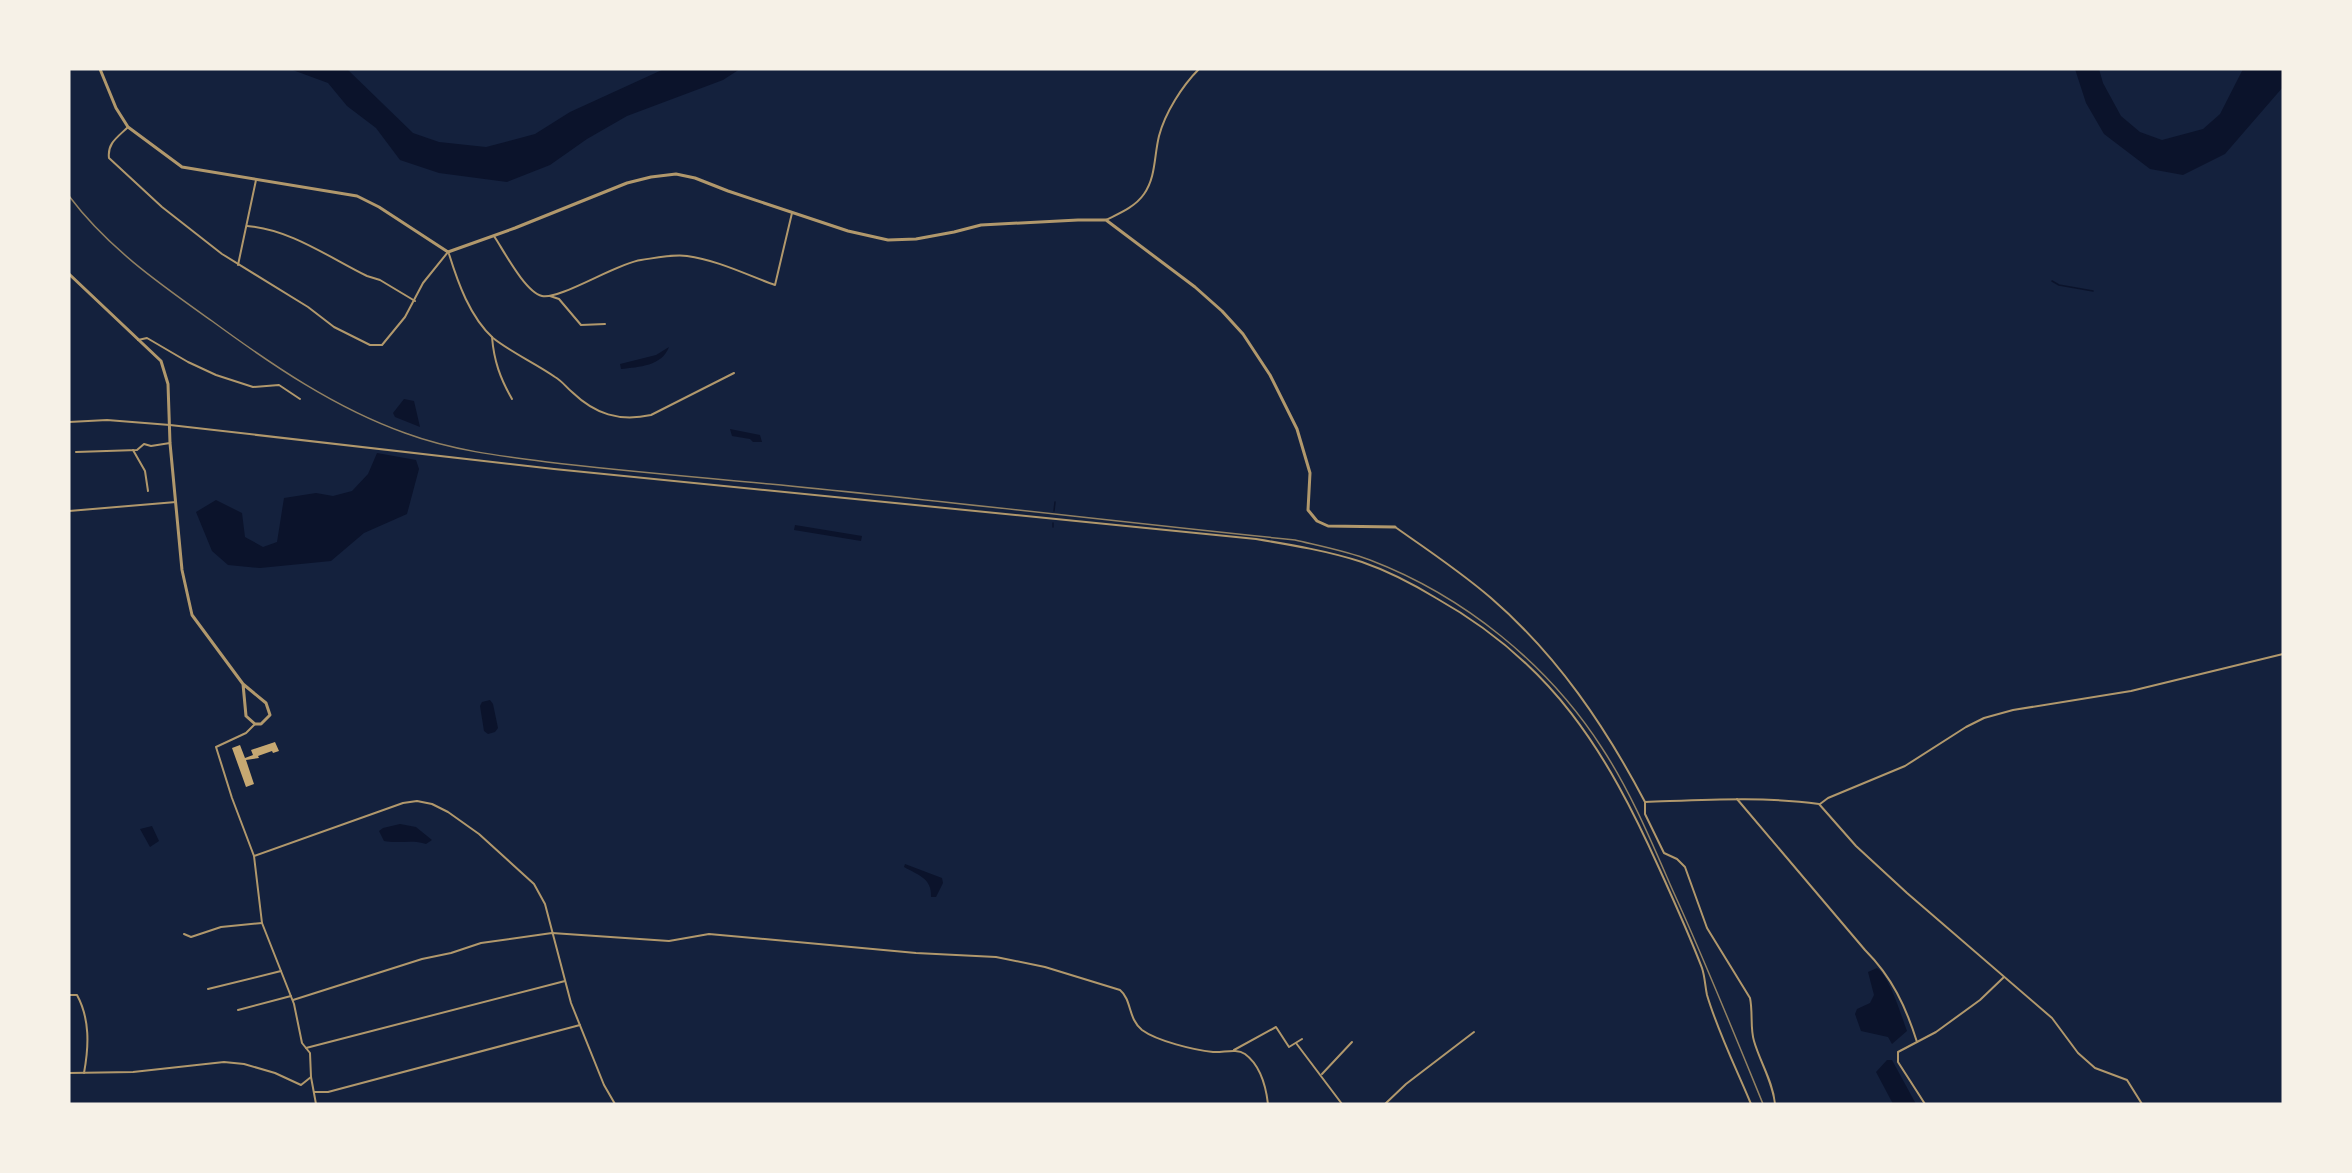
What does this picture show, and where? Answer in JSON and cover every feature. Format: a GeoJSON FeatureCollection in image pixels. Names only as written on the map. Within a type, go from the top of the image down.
{"type":"FeatureCollection","features":[{"type":"Feature","properties":{"kind":"street"},"geometry":{"type":"LineString","coordinates":[[100,69],[116,108],[128,127],[182,167],[343,193],[365,199],[448,252],[468,304],[492,336],[558,378],[588,407],[616,418],[636,419],[651,416],[734,373]]}},
{"type":"Feature","properties":{"kind":"street"},"geometry":{"type":"LineString","coordinates":[[128,127],[111,143],[108,150],[109,158],[162,207],[238,265],[308,307],[334,327],[376,346],[381,345],[415,301],[423,283],[448,252],[627,183],[651,177],[676,174],[695,178],[848,231],[888,240],[916,239],[981,225],[1106,220],[1132,207],[1143,196],[1152,180],[1159,137],[1164,122],[1186,84],[1200,69]]}},
{"type":"Feature","properties":{"kind":"street"},"geometry":{"type":"LineString","coordinates":[[238,265],[256,180]]}},
{"type":"Feature","properties":{"kind":"street"},"geometry":{"type":"LineString","coordinates":[[550,296],[639,260],[685,255],[704,259],[775,285],[792,213]]}},
{"type":"Feature","properties":{"kind":"street"},"geometry":{"type":"LineString","coordinates":[[1106,220],[1195,287],[1243,334],[1270,375],[1297,429],[1310,473],[1308,510],[1317,521],[1328,526],[1395,527],[1444,561],[1492,599],[1537,643],[1582,698],[1617,748],[1645,802],[1645,814],[1664,853],[1677,859],[1685,867],[1707,928],[1750,998],[1753,1011],[1753,1038],[1774,1094],[1775,1104]]}},
{"type":"Feature","properties":{"kind":"street"},"geometry":{"type":"LineString","coordinates":[[247,226],[260,227],[288,236],[367,276],[380,280],[415,301]]}},
{"type":"Feature","properties":{"kind":"street"},"geometry":{"type":"LineString","coordinates":[[494,236],[534,292],[559,299],[581,325],[605,324]]}},
{"type":"Feature","properties":{"kind":"street"},"geometry":{"type":"LineString","coordinates":[[69,274],[161,361],[165,370],[182,570],[192,615],[243,684],[261,697],[270,709],[267,721],[255,724],[246,716],[243,684]]}},
{"type":"Feature","properties":{"kind":"street"},"geometry":{"type":"LineString","coordinates":[[492,336],[494,359],[500,379],[512,399]]}},
{"type":"Feature","properties":{"kind":"street"},"geometry":{"type":"LineString","coordinates":[[138,340],[147,338],[206,371],[239,383],[253,387],[279,385],[300,399]]}},
{"type":"Feature","properties":{"kind":"street"},"geometry":{"type":"LineString","coordinates":[[69,422],[107,420],[170,425],[554,469],[1256,539],[1314,549],[1364,563],[1409,582],[1465,614],[1506,645],[1549,686],[1595,744],[1620,786],[1670,893],[1702,970],[1716,1019],[1751,1104]]}},
{"type":"Feature","properties":{"kind":"street"},"geometry":{"type":"LineString","coordinates":[[76,452],[137,450],[144,444],[151,446],[170,443]]}},
{"type":"Feature","properties":{"kind":"street"},"geometry":{"type":"LineString","coordinates":[[133,450],[145,471],[148,491]]}},
{"type":"Feature","properties":{"kind":"street"},"geometry":{"type":"LineString","coordinates":[[69,512],[176,502]]}},
{"type":"Feature","properties":{"kind":"street"},"geometry":{"type":"LineString","coordinates":[[1645,802],[1737,800],[1796,801],[1819,804],[1828,798],[1905,766],[1984,718],[2013,710],[2131,691],[2283,654]]}},
{"type":"Feature","properties":{"kind":"street"},"geometry":{"type":"LineString","coordinates":[[255,724],[246,733],[216,747],[254,856],[262,922],[293,1000],[302,1043],[310,1053],[311,1077],[316,1104]]}},
{"type":"Feature","properties":{"kind":"street"},"geometry":{"type":"LineString","coordinates":[[1737,800],[1883,968],[1901,1000],[1917,1042]]}},
{"type":"Feature","properties":{"kind":"street"},"geometry":{"type":"LineString","coordinates":[[254,856],[403,802],[417,801],[432,804],[448,812],[479,834],[534,884],[545,904],[565,981],[580,1025],[604,1085],[615,1104]]}},
{"type":"Feature","properties":{"kind":"street"},"geometry":{"type":"LineString","coordinates":[[1819,804],[1856,846],[2052,1018],[2078,1053],[2095,1068],[2127,1080],[2142,1104]]}},
{"type":"Feature","properties":{"kind":"street"},"geometry":{"type":"LineString","coordinates":[[184,934],[191,937],[221,927],[262,922]]}},
{"type":"Feature","properties":{"kind":"street"},"geometry":{"type":"LineString","coordinates":[[293,1000],[422,959],[452,953],[481,943],[552,933],[669,941],[709,934],[916,953],[996,957],[1046,967],[1120,990],[1125,994],[1133,1020],[1141,1029],[1156,1037],[1190,1048],[1245,1054],[1263,1078],[1268,1104]]}},
{"type":"Feature","properties":{"kind":"street"},"geometry":{"type":"LineString","coordinates":[[208,989],[281,971]]}},
{"type":"Feature","properties":{"kind":"street"},"geometry":{"type":"LineString","coordinates":[[1925,1104],[1898,1062],[1898,1052],[1927,1038],[1980,1000],[2004,976]]}},
{"type":"Feature","properties":{"kind":"street"},"geometry":{"type":"LineString","coordinates":[[306,1048],[565,981]]}},
{"type":"Feature","properties":{"kind":"street"},"geometry":{"type":"LineString","coordinates":[[69,994],[77,994],[83,1005],[89,1045],[84,1073]]}},
{"type":"Feature","properties":{"kind":"street"},"geometry":{"type":"LineString","coordinates":[[238,1010],[291,996]]}},
{"type":"Feature","properties":{"kind":"street"},"geometry":{"type":"LineString","coordinates":[[314,1092],[328,1092],[580,1025]]}},
{"type":"Feature","properties":{"kind":"street"},"geometry":{"type":"LineString","coordinates":[[1232,1052],[1276,1027],[1289,1047],[1302,1039]]}},
{"type":"Feature","properties":{"kind":"street"},"geometry":{"type":"LineString","coordinates":[[1385,1104],[1406,1084],[1474,1032]]}},
{"type":"Feature","properties":{"kind":"street"},"geometry":{"type":"LineString","coordinates":[[1296,1042],[1322,1074],[1342,1104]]}},
{"type":"Feature","properties":{"kind":"street"},"geometry":{"type":"LineString","coordinates":[[1322,1074],[1352,1042]]}},
{"type":"Feature","properties":{"kind":"street"},"geometry":{"type":"LineString","coordinates":[[69,1073],[134,1072],[224,1062],[244,1064],[275,1073],[301,1085],[311,1077]]}},
{"type":"Feature","properties":{"kind":"water"},"geometry":{"type":"Polygon","coordinates":[[[290,69],[347,69],[413,133],[439,142],[486,147],[535,134],[570,112],[664,69],[740,69],[723,80],[627,116],[587,139],[550,165],[507,182],[439,173],[400,160],[376,128],[347,106],[328,83],[290,69]]]}},
{"type":"Feature","properties":{"kind":"water"},"geometry":{"type":"Polygon","coordinates":[[[2075,69],[2099,69],[2103,83],[2121,116],[2140,132],[2162,140],[2203,129],[2220,114],[2243,69],[2283,69],[2283,87],[2225,154],[2183,175],[2150,169],[2104,134],[2086,103],[2075,69]]]}},
{"type":"Feature","properties":{"kind":"water"},"geometry":{"type":"Polygon","coordinates":[[[669,347],[666,353],[655,362],[621,369],[620,364],[656,355],[669,347]]]}},
{"type":"Feature","properties":{"kind":"water"},"geometry":{"type":"Polygon","coordinates":[[[404,399],[414,401],[420,427],[395,417],[393,413],[404,399]]]}},
{"type":"Feature","properties":{"kind":"water"},"geometry":{"type":"Polygon","coordinates":[[[730,429],[760,435],[762,442],[732,436],[730,429]]]}},
{"type":"Feature","properties":{"kind":"water"},"geometry":{"type":"Polygon","coordinates":[[[377,453],[416,460],[419,469],[407,514],[364,533],[331,561],[260,568],[228,565],[212,551],[196,512],[216,500],[242,513],[245,537],[263,547],[277,542],[284,498],[316,493],[333,496],[352,491],[368,474],[377,453]]]}},
{"type":"Feature","properties":{"kind":"water"},"geometry":{"type":"Polygon","coordinates":[[[795,525],[862,536],[861,541],[794,530],[795,525]]]}},
{"type":"Feature","properties":{"kind":"water"},"geometry":{"type":"Polygon","coordinates":[[[490,700],[498,728],[495,732],[488,734],[484,731],[480,706],[482,702],[490,700]]]}},
{"type":"Feature","properties":{"kind":"water"},"geometry":{"type":"Polygon","coordinates":[[[400,824],[416,827],[432,840],[426,844],[384,841],[379,831],[400,824]]]}},
{"type":"Feature","properties":{"kind":"water"},"geometry":{"type":"Polygon","coordinates":[[[152,826],[159,841],[150,847],[140,829],[152,826]]]}},
{"type":"Feature","properties":{"kind":"water"},"geometry":{"type":"Polygon","coordinates":[[[905,864],[942,878],[943,883],[936,897],[931,897],[927,881],[904,867],[905,864]]]}},
{"type":"Feature","properties":{"kind":"water"},"geometry":{"type":"Polygon","coordinates":[[[1877,968],[1891,988],[1907,1031],[1892,1044],[1888,1037],[1861,1031],[1855,1014],[1857,1009],[1870,1003],[1874,995],[1868,972],[1877,968]]]}},
{"type":"Feature","properties":{"kind":"water"},"geometry":{"type":"Polygon","coordinates":[[[1887,1060],[1892,1060],[1916,1104],[1893,1104],[1876,1072],[1887,1060]]]}},
{"type":"Feature","properties":{"kind":"building"},"geometry":{"type":"Polygon","coordinates":[[[275,742],[279,751],[273,753],[272,751],[258,756],[259,758],[246,760],[254,784],[246,787],[232,748],[240,745],[245,758],[253,755],[251,750],[275,742]]]}},
{"type":"Feature","properties":{"kind":"waterway"},"geometry":{"type":"LineString","coordinates":[[2052,281],[2059,285],[2093,291]]}},
{"type":"Feature","properties":{"kind":"waterway"},"geometry":{"type":"LineString","coordinates":[[1054,511],[1055,502]]}},
{"type":"Feature","properties":{"kind":"railway"},"geometry":{"type":"LineString","coordinates":[[69,196],[84,215],[118,249],[173,293],[258,354],[305,384],[354,411],[422,439],[475,452],[547,462],[902,497],[1295,540],[1342,551],[1405,575],[1470,613],[1530,661],[1556,688],[1602,748],[1632,800],[1649,836],[1708,970],[1763,1104]]}}]}
